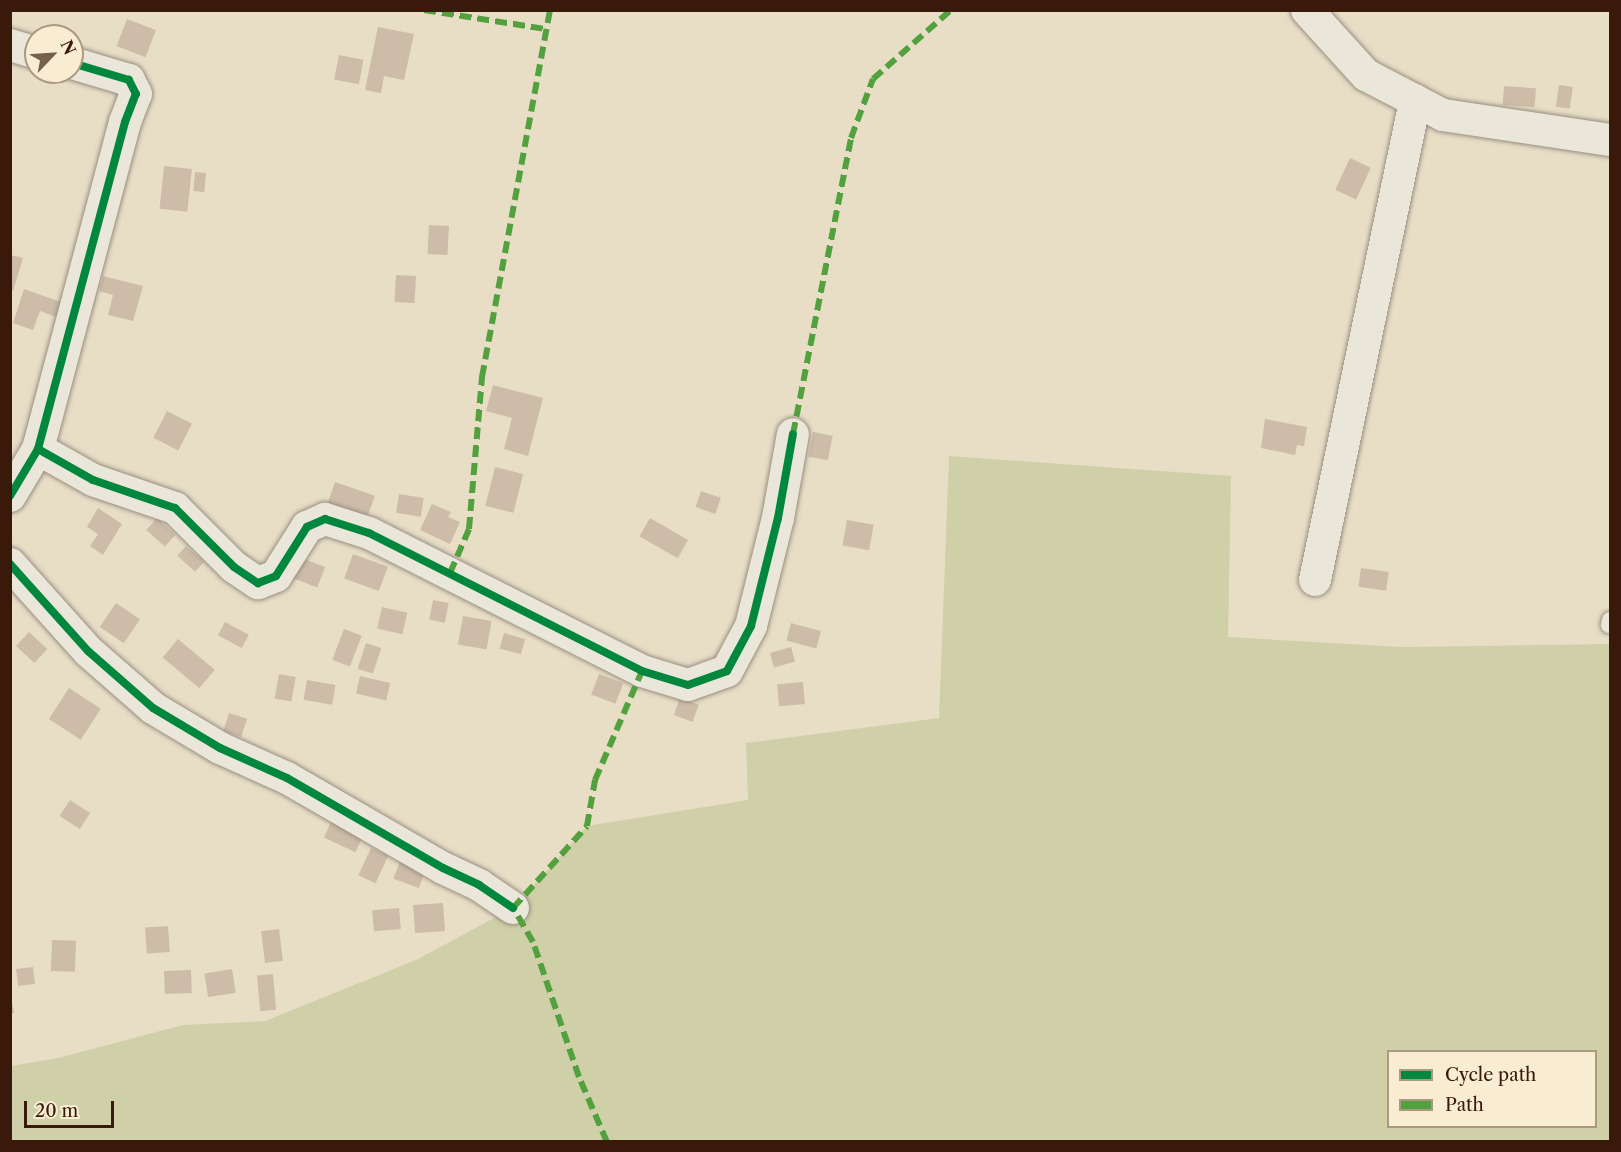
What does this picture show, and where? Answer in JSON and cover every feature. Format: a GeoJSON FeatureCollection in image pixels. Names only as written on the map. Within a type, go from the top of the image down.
{"type":"FeatureCollection","features":[{"type":"Feature","properties":{"kind":"street"},"geometry":{"type":"LineString","coordinates":[[1307,10],[1366,75],[1443,115],[1611,140]]}},
{"type":"Feature","properties":{"kind":"street"},"geometry":{"type":"LineString","coordinates":[[10,496],[38,449],[125,122],[136,93],[129,80],[84,67]]}},
{"type":"Feature","properties":{"kind":"street"},"geometry":{"type":"LineString","coordinates":[[1315,580],[1415,100]]}},
{"type":"Feature","properties":{"kind":"street"},"geometry":{"type":"LineString","coordinates":[[38,449],[93,480],[175,508],[234,567],[258,583],[276,576],[307,527],[325,519],[369,533],[642,670],[688,685],[727,671],[751,626],[778,518],[793,434]]}},
{"type":"Feature","properties":{"kind":"street"},"geometry":{"type":"LineString","coordinates":[[10,564],[88,651],[153,708],[220,748],[287,778],[443,868],[479,885],[513,908]]}},
{"type":"Feature","properties":{"kind":"green space"},"geometry":{"type":"Polygon","coordinates":[[[949,456],[1231,476],[1228,637],[1402,647],[1610,644],[1610,1141],[11,1142],[11,1066],[58,1058],[183,1025],[265,1021],[416,960],[513,908],[587,826],[748,800],[746,743],[939,718],[949,456]]]}},
{"type":"Feature","properties":{"kind":"building"},"geometry":{"type":"Polygon","coordinates":[[[127,19],[156,30],[146,57],[117,46],[127,19]]]}},
{"type":"Feature","properties":{"kind":"building"},"geometry":{"type":"Polygon","coordinates":[[[378,27],[414,34],[404,80],[384,76],[381,93],[365,90],[378,27]]]}},
{"type":"Feature","properties":{"kind":"building"},"geometry":{"type":"Polygon","coordinates":[[[339,55],[364,60],[359,84],[334,80],[339,55]]]}},
{"type":"Feature","properties":{"kind":"building"},"geometry":{"type":"Polygon","coordinates":[[[1559,85],[1573,87],[1570,109],[1556,107],[1559,85]]]}},
{"type":"Feature","properties":{"kind":"building"},"geometry":{"type":"Polygon","coordinates":[[[1504,86],[1536,88],[1535,107],[1503,105],[1504,86]]]}},
{"type":"Feature","properties":{"kind":"building"},"geometry":{"type":"Polygon","coordinates":[[[1350,158],[1371,168],[1356,199],[1335,190],[1350,158]]]}},
{"type":"Feature","properties":{"kind":"building"},"geometry":{"type":"Polygon","coordinates":[[[164,166],[192,169],[187,212],[160,209],[164,166]]]}},
{"type":"Feature","properties":{"kind":"building"},"geometry":{"type":"Polygon","coordinates":[[[195,172],[206,173],[204,192],[193,191],[195,172]]]}},
{"type":"Feature","properties":{"kind":"building"},"geometry":{"type":"Polygon","coordinates":[[[429,225],[449,226],[447,255],[427,254],[429,225]]]}},
{"type":"Feature","properties":{"kind":"building"},"geometry":{"type":"Polygon","coordinates":[[[10,255],[23,258],[13,291],[10,291],[10,255]]]}},
{"type":"Feature","properties":{"kind":"building"},"geometry":{"type":"Polygon","coordinates":[[[396,275],[416,276],[415,303],[395,302],[396,275]]]}},
{"type":"Feature","properties":{"kind":"building"},"geometry":{"type":"Polygon","coordinates":[[[103,276],[143,286],[133,321],[108,315],[113,295],[99,291],[103,276]]]}},
{"type":"Feature","properties":{"kind":"building"},"geometry":{"type":"Polygon","coordinates":[[[24,289],[61,302],[56,317],[40,311],[33,330],[13,323],[24,289]]]}},
{"type":"Feature","properties":{"kind":"building"},"geometry":{"type":"Polygon","coordinates":[[[493,385],[543,398],[528,456],[504,449],[512,418],[486,411],[493,385]]]}},
{"type":"Feature","properties":{"kind":"building"},"geometry":{"type":"Polygon","coordinates":[[[167,411],[192,424],[178,450],[153,438],[167,411]]]}},
{"type":"Feature","properties":{"kind":"building"},"geometry":{"type":"Polygon","coordinates":[[[1265,419],[1307,427],[1304,446],[1297,445],[1295,455],[1261,448],[1265,419]]]}},
{"type":"Feature","properties":{"kind":"building"},"geometry":{"type":"Polygon","coordinates":[[[813,432],[833,436],[828,460],[808,457],[813,432]]]}},
{"type":"Feature","properties":{"kind":"building"},"geometry":{"type":"Polygon","coordinates":[[[495,467],[523,474],[513,513],[485,506],[495,467]]]}},
{"type":"Feature","properties":{"kind":"building"},"geometry":{"type":"Polygon","coordinates":[[[335,482],[375,496],[366,521],[326,508],[335,482]]]}},
{"type":"Feature","properties":{"kind":"building"},"geometry":{"type":"Polygon","coordinates":[[[701,491],[721,498],[715,514],[695,507],[701,491]]]}},
{"type":"Feature","properties":{"kind":"building"},"geometry":{"type":"Polygon","coordinates":[[[399,494],[424,498],[421,517],[396,513],[399,494]]]}},
{"type":"Feature","properties":{"kind":"building"},"geometry":{"type":"Polygon","coordinates":[[[432,504],[451,512],[448,517],[460,522],[450,544],[420,530],[432,504]]]}},
{"type":"Feature","properties":{"kind":"building"},"geometry":{"type":"Polygon","coordinates":[[[98,508],[122,524],[103,555],[90,546],[98,534],[87,527],[98,508]]]}},
{"type":"Feature","properties":{"kind":"building"},"geometry":{"type":"Polygon","coordinates":[[[157,518],[176,535],[165,547],[146,530],[157,518]]]}},
{"type":"Feature","properties":{"kind":"building"},"geometry":{"type":"Polygon","coordinates":[[[650,518],[688,540],[678,558],[640,536],[650,518]]]}},
{"type":"Feature","properties":{"kind":"building"},"geometry":{"type":"Polygon","coordinates":[[[847,520],[874,525],[869,550],[842,546],[847,520]]]}},
{"type":"Feature","properties":{"kind":"building"},"geometry":{"type":"Polygon","coordinates":[[[186,546],[204,562],[195,572],[177,556],[186,546]]]}},
{"type":"Feature","properties":{"kind":"building"},"geometry":{"type":"Polygon","coordinates":[[[353,554],[388,567],[379,591],[344,578],[353,554]]]}},
{"type":"Feature","properties":{"kind":"building"},"geometry":{"type":"Polygon","coordinates":[[[299,557],[325,567],[317,588],[291,578],[299,557]]]}},
{"type":"Feature","properties":{"kind":"building"},"geometry":{"type":"Polygon","coordinates":[[[1361,568],[1389,572],[1386,591],[1358,587],[1361,568]]]}},
{"type":"Feature","properties":{"kind":"building"},"geometry":{"type":"Polygon","coordinates":[[[433,600],[449,603],[445,623],[429,620],[433,600]]]}},
{"type":"Feature","properties":{"kind":"building"},"geometry":{"type":"Polygon","coordinates":[[[116,603],[140,619],[124,643],[100,627],[116,603]]]}},
{"type":"Feature","properties":{"kind":"building"},"geometry":{"type":"Polygon","coordinates":[[[382,607],[407,613],[402,634],[377,628],[382,607]]]}},
{"type":"Feature","properties":{"kind":"building"},"geometry":{"type":"Polygon","coordinates":[[[463,616],[492,621],[487,650],[458,645],[463,616]]]}},
{"type":"Feature","properties":{"kind":"building"},"geometry":{"type":"Polygon","coordinates":[[[225,622],[249,635],[242,648],[218,635],[225,622]]]}},
{"type":"Feature","properties":{"kind":"building"},"geometry":{"type":"Polygon","coordinates":[[[791,623],[821,631],[816,648],[786,640],[791,623]]]}},
{"type":"Feature","properties":{"kind":"building"},"geometry":{"type":"Polygon","coordinates":[[[344,629],[362,636],[350,667],[332,660],[344,629]]]}},
{"type":"Feature","properties":{"kind":"building"},"geometry":{"type":"Polygon","coordinates":[[[29,632],[47,649],[34,663],[16,646],[29,632]]]}},
{"type":"Feature","properties":{"kind":"building"},"geometry":{"type":"Polygon","coordinates":[[[504,633],[525,639],[521,654],[500,648],[504,633]]]}},
{"type":"Feature","properties":{"kind":"building"},"geometry":{"type":"Polygon","coordinates":[[[178,639],[215,670],[199,688],[163,657],[178,639]]]}},
{"type":"Feature","properties":{"kind":"building"},"geometry":{"type":"Polygon","coordinates":[[[366,643],[381,648],[373,674],[358,669],[366,643]]]}},
{"type":"Feature","properties":{"kind":"building"},"geometry":{"type":"Polygon","coordinates":[[[791,647],[795,661],[774,667],[770,653],[791,647]]]}},
{"type":"Feature","properties":{"kind":"building"},"geometry":{"type":"Polygon","coordinates":[[[279,674],[296,677],[291,702],[275,699],[279,674]]]}},
{"type":"Feature","properties":{"kind":"building"},"geometry":{"type":"Polygon","coordinates":[[[599,674],[623,683],[615,704],[591,695],[599,674]]]}},
{"type":"Feature","properties":{"kind":"building"},"geometry":{"type":"Polygon","coordinates":[[[360,676],[390,683],[386,701],[356,694],[360,676]]]}},
{"type":"Feature","properties":{"kind":"building"},"geometry":{"type":"Polygon","coordinates":[[[307,680],[336,685],[332,705],[304,700],[307,680]]]}},
{"type":"Feature","properties":{"kind":"building"},"geometry":{"type":"Polygon","coordinates":[[[803,682],[805,704],[779,706],[777,684],[803,682]]]}},
{"type":"Feature","properties":{"kind":"building"},"geometry":{"type":"Polygon","coordinates":[[[69,688],[101,709],[81,740],[49,719],[69,688]]]}},
{"type":"Feature","properties":{"kind":"building"},"geometry":{"type":"Polygon","coordinates":[[[680,698],[699,705],[693,722],[674,715],[680,698]]]}},
{"type":"Feature","properties":{"kind":"building"},"geometry":{"type":"Polygon","coordinates":[[[229,713],[247,719],[241,737],[223,731],[229,713]]]}},
{"type":"Feature","properties":{"kind":"building"},"geometry":{"type":"Polygon","coordinates":[[[70,800],[90,813],[80,829],[60,816],[70,800]]]}},
{"type":"Feature","properties":{"kind":"building"},"geometry":{"type":"Polygon","coordinates":[[[331,822],[363,837],[356,852],[324,837],[331,822]]]}},
{"type":"Feature","properties":{"kind":"building"},"geometry":{"type":"Polygon","coordinates":[[[371,848],[388,856],[376,883],[358,875],[371,848]]]}},
{"type":"Feature","properties":{"kind":"building"},"geometry":{"type":"Polygon","coordinates":[[[400,861],[425,870],[419,888],[394,879],[400,861]]]}},
{"type":"Feature","properties":{"kind":"building"},"geometry":{"type":"Polygon","coordinates":[[[443,903],[445,931],[415,933],[413,905],[443,903]]]}},
{"type":"Feature","properties":{"kind":"building"},"geometry":{"type":"Polygon","coordinates":[[[399,908],[401,929],[374,931],[372,910],[399,908]]]}},
{"type":"Feature","properties":{"kind":"building"},"geometry":{"type":"Polygon","coordinates":[[[168,926],[170,952],[147,954],[145,928],[168,926]]]}},
{"type":"Feature","properties":{"kind":"building"},"geometry":{"type":"Polygon","coordinates":[[[279,929],[283,961],[265,963],[261,931],[279,929]]]}},
{"type":"Feature","properties":{"kind":"building"},"geometry":{"type":"Polygon","coordinates":[[[52,940],[76,941],[75,972],[51,971],[52,940]]]}},
{"type":"Feature","properties":{"kind":"building"},"geometry":{"type":"Polygon","coordinates":[[[33,967],[35,984],[18,986],[16,969],[33,967]]]}},
{"type":"Feature","properties":{"kind":"building"},"geometry":{"type":"Polygon","coordinates":[[[232,969],[236,993],[208,997],[204,973],[232,969]]]}},
{"type":"Feature","properties":{"kind":"building"},"geometry":{"type":"Polygon","coordinates":[[[191,970],[192,993],[165,994],[164,971],[191,970]]]}},
{"type":"Feature","properties":{"kind":"building"},"geometry":{"type":"Polygon","coordinates":[[[273,974],[276,1010],[260,1011],[257,975],[273,974]]]}},
{"type":"Feature","properties":{"kind":"building"},"geometry":{"type":"Polygon","coordinates":[[[10,991],[14,1013],[10,1013],[10,991]]]}},
{"type":"Feature","properties":{"kind":"marked path"},"geometry":{"type":"LineString","coordinates":[[424,10],[545,29]]}},
{"type":"Feature","properties":{"kind":"marked path"},"geometry":{"type":"LineString","coordinates":[[450,573],[469,529],[482,377],[550,10]]}},
{"type":"Feature","properties":{"kind":"marked path"},"geometry":{"type":"LineString","coordinates":[[793,434],[851,138],[873,79],[951,10]]}},
{"type":"Feature","properties":{"kind":"marked path"},"geometry":{"type":"LineString","coordinates":[[607,1142],[579,1077],[533,942],[513,908],[587,826],[595,780],[642,671]]}},
{"type":"Feature","properties":{"kind":"cycle path"},"geometry":{"type":"LineString","coordinates":[[10,496],[38,449],[125,122],[136,94],[129,80],[84,67]]}},
{"type":"Feature","properties":{"kind":"cycle path"},"geometry":{"type":"LineString","coordinates":[[38,449],[93,480],[175,508],[234,567],[258,583],[276,576],[307,527],[325,519],[369,533],[642,671],[688,685],[727,671],[751,626],[778,518],[793,434]]}},
{"type":"Feature","properties":{"kind":"cycle path"},"geometry":{"type":"LineString","coordinates":[[10,564],[88,651],[153,708],[220,748],[287,778],[443,868],[479,885],[513,908]]}}]}
